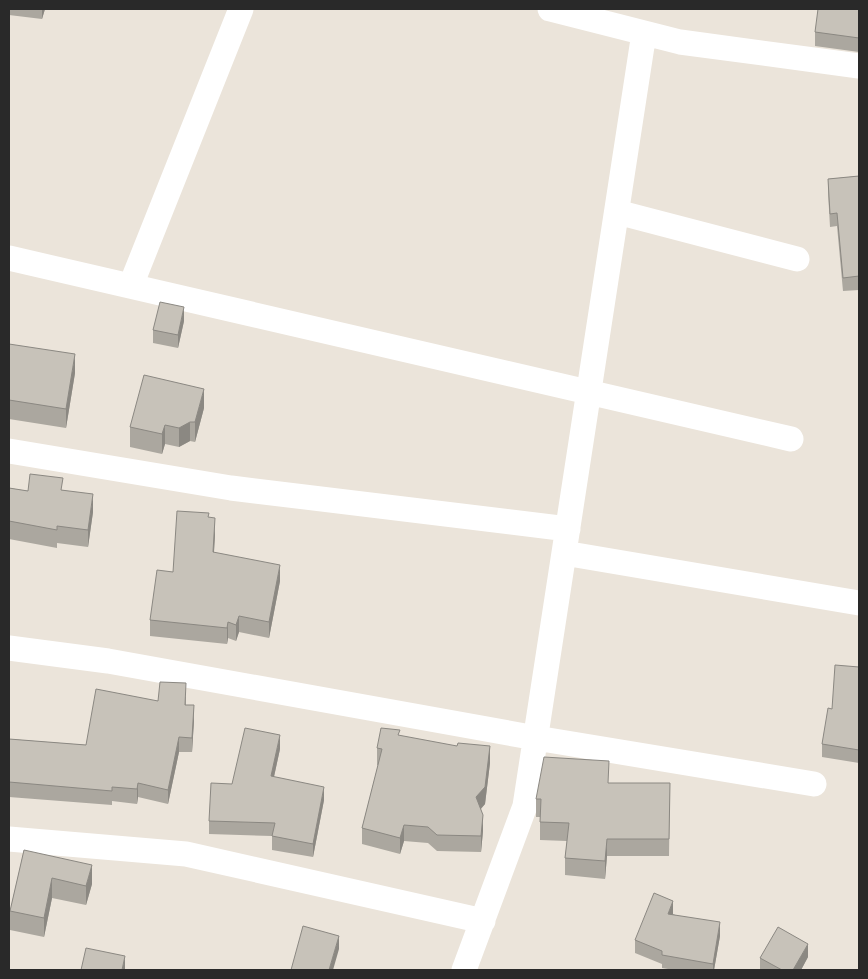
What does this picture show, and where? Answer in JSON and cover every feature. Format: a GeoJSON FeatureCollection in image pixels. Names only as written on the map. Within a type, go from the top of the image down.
{"type":"FeatureCollection","features":[{"type":"Feature","properties":{"kind":"street"},"geometry":{"type":"LineString","coordinates":[[131,285],[241,9]]}},
{"type":"Feature","properties":{"kind":"street"},"geometry":{"type":"LineString","coordinates":[[550,9],[680,42],[859,66]]}},
{"type":"Feature","properties":{"kind":"street"},"geometry":{"type":"LineString","coordinates":[[464,970],[525,806],[644,33]]}},
{"type":"Feature","properties":{"kind":"street"},"geometry":{"type":"LineString","coordinates":[[616,212],[797,258]]}},
{"type":"Feature","properties":{"kind":"street"},"geometry":{"type":"LineString","coordinates":[[9,258],[791,439]]}},
{"type":"Feature","properties":{"kind":"street"},"geometry":{"type":"LineString","coordinates":[[9,451],[566,541],[859,604]]}},
{"type":"Feature","properties":{"kind":"street"},"geometry":{"type":"LineString","coordinates":[[9,648],[108,661],[536,738],[814,784]]}},
{"type":"Feature","properties":{"kind":"street"},"geometry":{"type":"LineString","coordinates":[[9,839],[186,854],[483,921]]}},
{"type":"Feature","properties":{"kind":"building"},"geometry":{"type":"Polygon","coordinates":[[[818,9],[859,9],[859,38],[815,32],[818,9]]]}},
{"type":"Feature","properties":{"kind":"building"},"geometry":{"type":"Polygon","coordinates":[[[859,176],[859,276],[843,278],[837,213],[830,214],[828,179],[859,176]]]}},
{"type":"Feature","properties":{"kind":"building"},"geometry":{"type":"Polygon","coordinates":[[[160,302],[184,307],[178,335],[153,330],[160,302]]]}},
{"type":"Feature","properties":{"kind":"building"},"geometry":{"type":"Polygon","coordinates":[[[9,344],[75,354],[66,409],[9,400],[9,344]]]}},
{"type":"Feature","properties":{"kind":"building"},"geometry":{"type":"Polygon","coordinates":[[[144,375],[204,389],[195,422],[190,422],[179,428],[165,425],[162,434],[130,427],[144,375]]]}},
{"type":"Feature","properties":{"kind":"building"},"geometry":{"type":"Polygon","coordinates":[[[30,474],[63,478],[61,490],[93,494],[88,530],[57,526],[57,530],[9,521],[9,488],[28,491],[30,474]]]}},
{"type":"Feature","properties":{"kind":"building"},"geometry":{"type":"Polygon","coordinates":[[[177,511],[209,513],[208,517],[215,518],[213,552],[280,565],[269,622],[239,616],[236,625],[228,622],[227,628],[150,620],[157,570],[173,572],[177,511]]]}},
{"type":"Feature","properties":{"kind":"building"},"geometry":{"type":"Polygon","coordinates":[[[835,665],[859,667],[859,750],[822,744],[828,708],[832,709],[835,665]]]}},
{"type":"Feature","properties":{"kind":"building"},"geometry":{"type":"Polygon","coordinates":[[[160,682],[186,683],[185,705],[194,705],[192,738],[179,737],[168,790],[138,783],[137,789],[112,787],[112,791],[9,782],[9,739],[86,745],[96,689],[158,701],[160,682]]]}},
{"type":"Feature","properties":{"kind":"building"},"geometry":{"type":"Polygon","coordinates":[[[245,728],[280,735],[271,776],[324,787],[313,844],[272,836],[275,823],[209,821],[211,783],[232,784],[245,728]]]}},
{"type":"Feature","properties":{"kind":"building"},"geometry":{"type":"Polygon","coordinates":[[[381,728],[400,730],[398,735],[457,746],[458,743],[490,746],[485,787],[476,797],[483,815],[481,836],[437,835],[428,827],[404,825],[400,838],[362,828],[382,749],[377,748],[381,728]]]}},
{"type":"Feature","properties":{"kind":"building"},"geometry":{"type":"Polygon","coordinates":[[[544,757],[609,761],[608,783],[670,783],[669,839],[607,839],[605,861],[565,858],[569,823],[540,822],[541,799],[536,799],[544,757]]]}},
{"type":"Feature","properties":{"kind":"building"},"geometry":{"type":"Polygon","coordinates":[[[24,850],[92,865],[86,886],[52,878],[44,918],[10,911],[24,850]]]}},
{"type":"Feature","properties":{"kind":"building"},"geometry":{"type":"Polygon","coordinates":[[[654,893],[673,901],[668,914],[720,922],[713,964],[662,955],[662,951],[635,940],[654,893]]]}},
{"type":"Feature","properties":{"kind":"building"},"geometry":{"type":"Polygon","coordinates":[[[303,926],[339,936],[329,970],[291,970],[303,926]]]}},
{"type":"Feature","properties":{"kind":"building"},"geometry":{"type":"Polygon","coordinates":[[[778,927],[808,944],[793,970],[782,970],[760,958],[778,927]]]}},
{"type":"Feature","properties":{"kind":"building"},"geometry":{"type":"Polygon","coordinates":[[[86,948],[125,956],[122,970],[81,970],[86,948]]]}}]}
